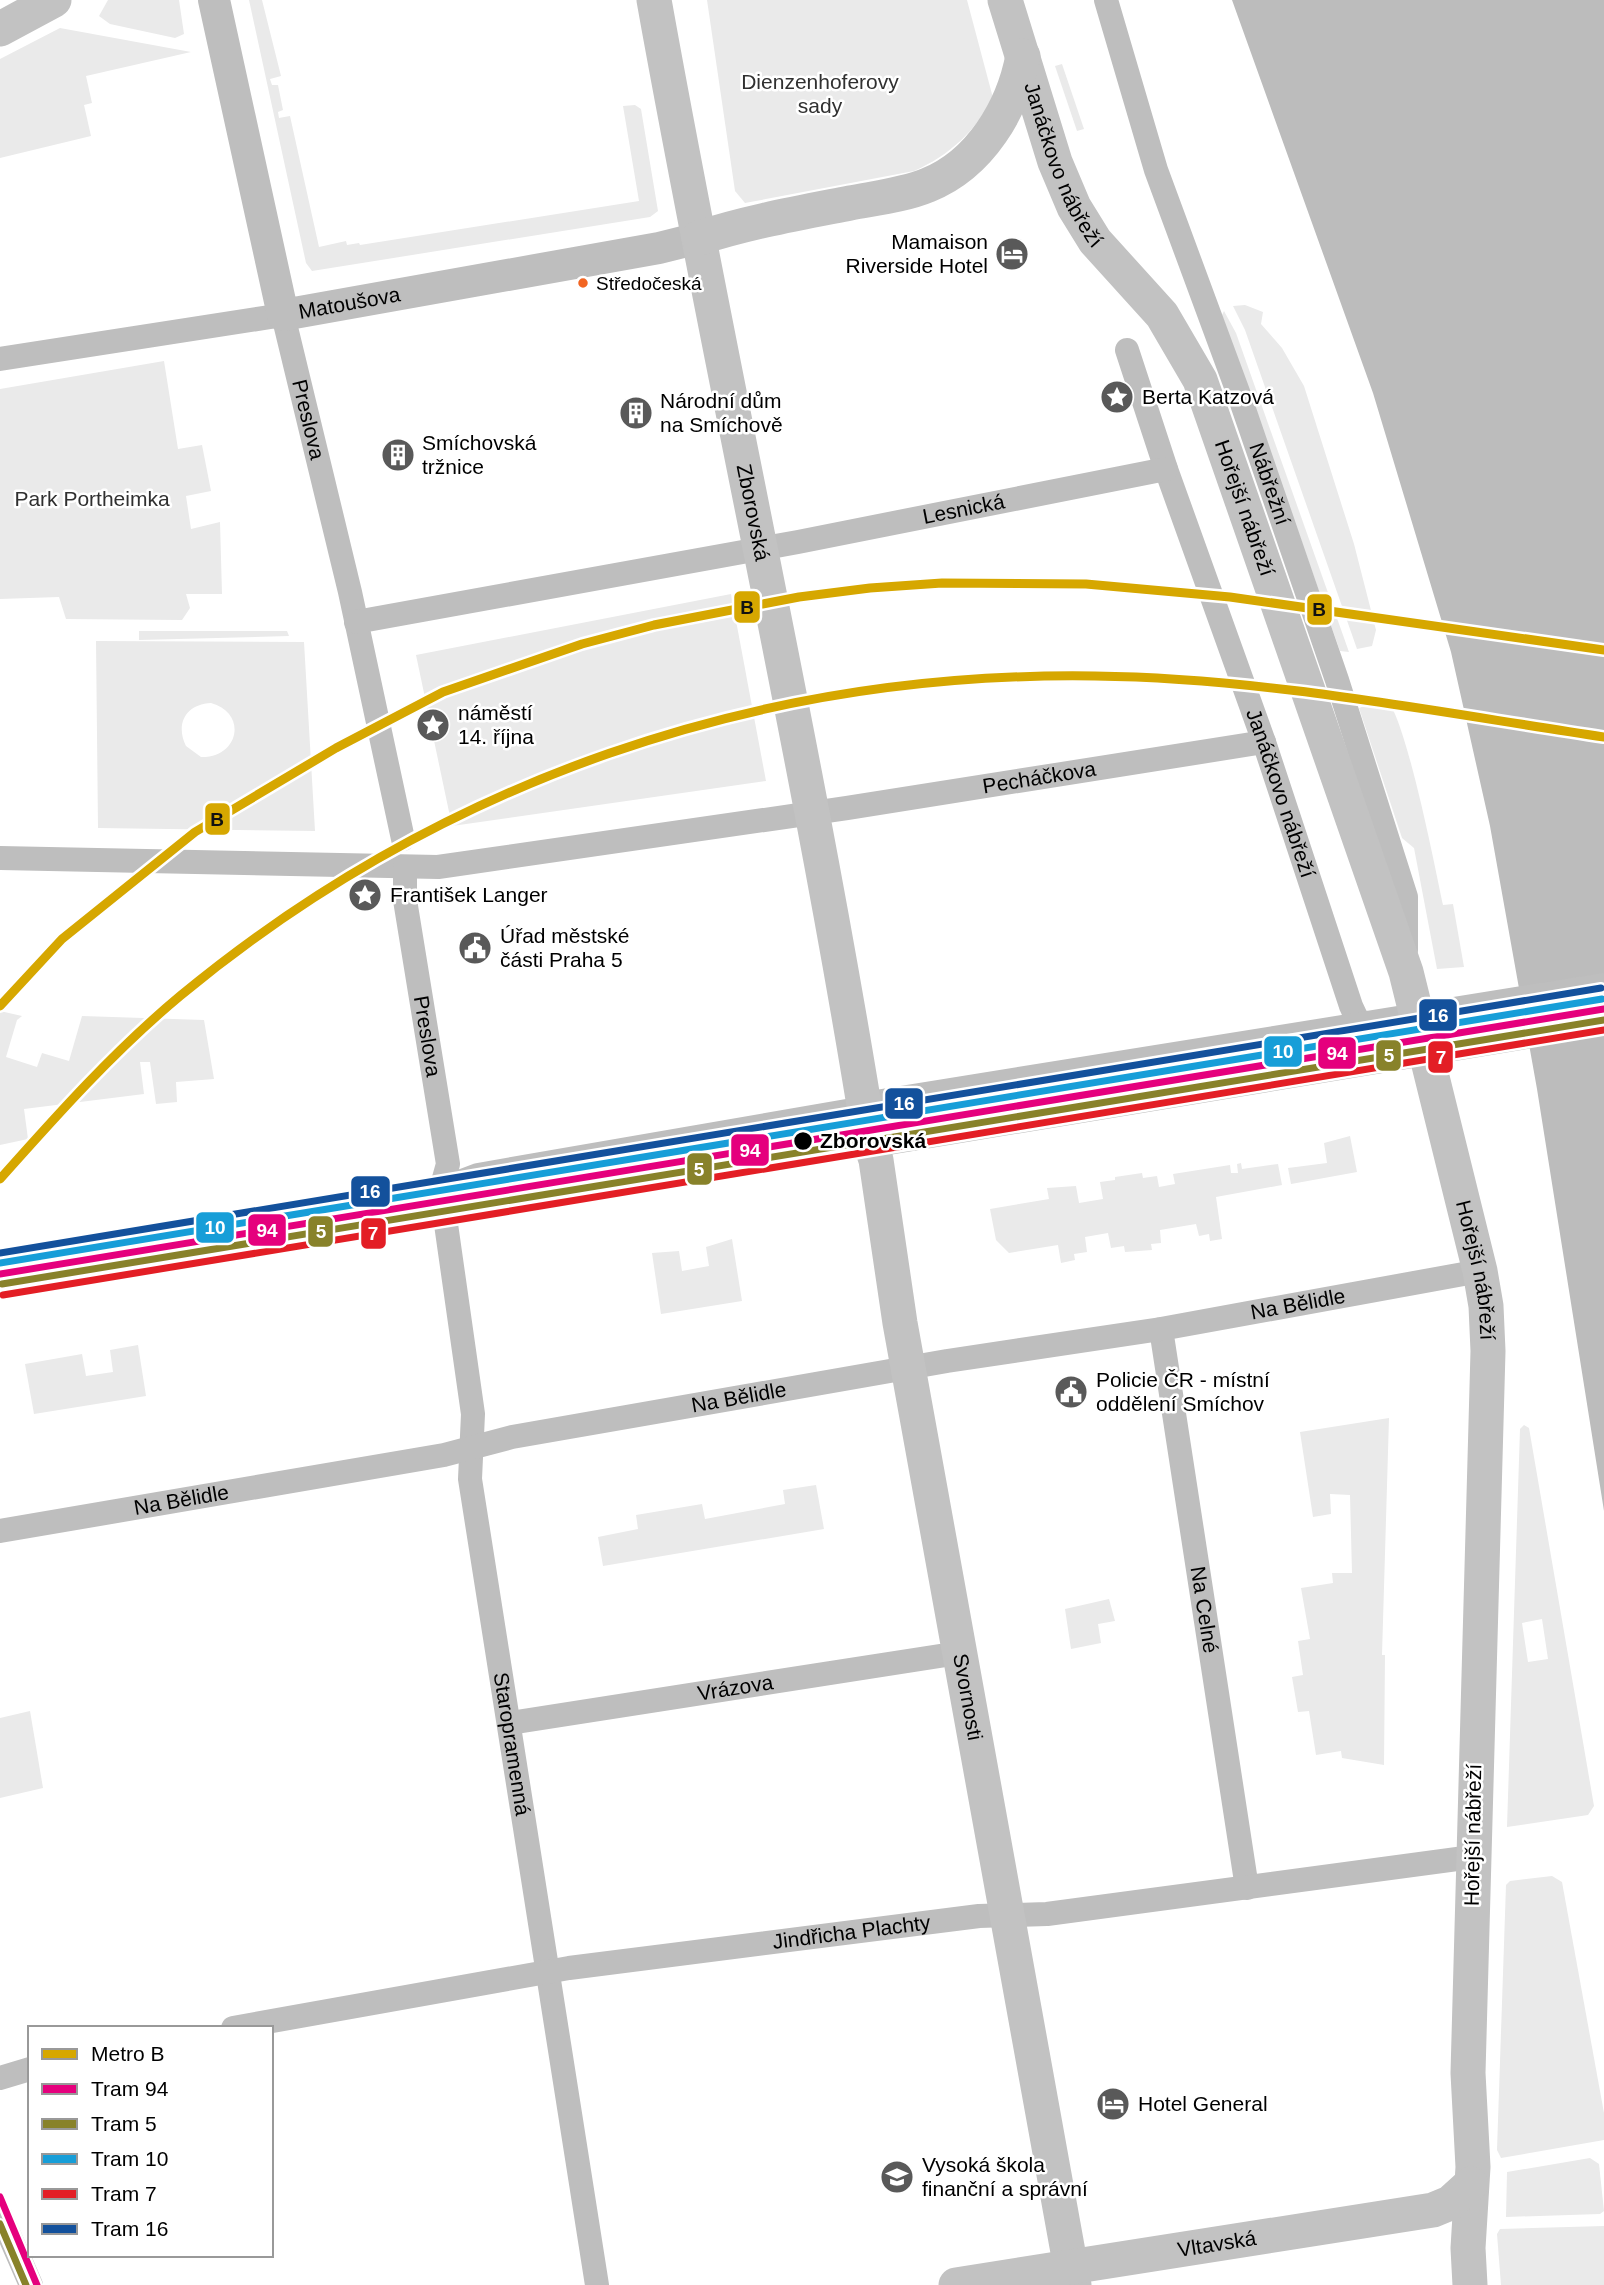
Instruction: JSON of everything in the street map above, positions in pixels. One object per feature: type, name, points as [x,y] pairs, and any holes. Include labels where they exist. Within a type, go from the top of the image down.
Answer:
[{"type":"main road","points":[[0,29],[54,0]]},
{"type":"main road","name":"Zborovská","points":[[654,0],[814,813],[864,1108]]},
{"type":"main road","name":"Janáčkovo nábřeží","points":[[1005,0],[1055,162],[1074,207],[1095,241],[1156,307]]},
{"type":"main road","points":[[699,238],[739,225],[911,191],[947,176],[967,161],[994,129],[1016,88],[1030,0]]},
{"type":"main road","name":"Hořejší nábřeží","points":[[1156,307],[1200,380],[1406,972],[1480,1271],[1486,1306],[1488,1351],[1468,2073],[1470,2285]]},
{"type":"main road","name":"Svornosti","points":[[864,1108],[876,1160],[908,1368],[1072,2276]]},
{"type":"main road","name":"Vltavská","points":[[956,2285],[1072,2276],[1433,2210],[1450,2203],[1471,2184]]},
{"type":"street","name":"Preslova","points":[[214,0],[403,839]]},
{"type":"street","name":"Nábřežní","points":[[1106,0],[1156,170],[1238,392],[1406,897],[1406,972]]},
{"type":"street","name":"Matoušova","points":[[0,359],[283,315],[659,248],[699,238]]},
{"type":"street","name":"Janáčkovo nábřeží","points":[[1127,350],[1166,469],[1264,743],[1351,1006],[1358,1021],[1396,1033]]},
{"type":"street","name":"Lesnická","points":[[761,547],[1166,469]]},
{"type":"street","points":[[356,622],[761,547]]},
{"type":"street","name":"Pecháčkova","points":[[814,813],[1264,743]]},
{"type":"street","points":[[0,858],[405,868],[555,851],[814,813]]},
{"type":"street","name":"Preslova","points":[[405,868],[405,900],[447,1164],[442,1195]]},
{"type":"street","points":[[442,1195],[482,1205],[870,1142],[1604,989]]},
{"type":"street","points":[[442,1195],[478,1175],[864,1108],[1396,1033],[1604,1020]]},
{"type":"street","name":"Staropramenná","points":[[442,1195],[473,1414],[470,1479],[597,2285]]},
{"type":"street","name":"Na Bělidle","points":[[0,1531],[472,1448],[512,1437],[908,1368],[1161,1329],[1480,1271]]},
{"type":"street","name":"Na Celné","points":[[1161,1329],[1247,1888]]},
{"type":"street","name":"Vrázova","points":[[510,1723],[960,1653]]},
{"type":"street","name":"Jindřicha Plachty","points":[[244,2026],[547,1972],[979,1916],[1047,1914],[1472,1857]]},
{"type":"street","points":[[0,2078],[28,2070]]},
{"type":"street","points":[[0,2214],[30,2285]]},
{"type":"green space","points":[[108,0],[179,0],[184,34],[175,38],[110,24],[99,16]]},
{"type":"green space","points":[[249,0],[262,0],[281,76],[270,79],[272,85],[278,85],[283,110],[278,112],[279,118],[290,116],[319,247],[346,241],[347,245],[360,245],[639,201],[623,106],[635,105],[641,109],[658,211],[650,217],[312,271],[306,263]]},
{"type":"green space","name":"Dienzenhoferovy sady","points":[[707,0],[967,0],[993,98],[978,121],[960,141],[914,171],[745,203],[735,191]]},
{"type":"green space","points":[[60,28],[191,52],[86,76],[92,103],[84,105],[91,136],[0,158],[0,59]]},
{"type":"green space","points":[[1062,64],[1084,129],[1077,131],[1055,66]]},
{"type":"green space","points":[[1245,305],[1263,312],[1261,324],[1282,348],[1304,386],[1354,544],[1376,630],[1372,646],[1357,649],[1245,330],[1233,306]]},
{"type":"green space","points":[[1224,311],[1236,333],[1349,652],[1340,651],[1222,315]]},
{"type":"green space","name":"Park Portheimka","points":[[164,361],[178,449],[202,445],[211,491],[186,496],[191,529],[220,522],[222,594],[186,594],[190,608],[182,620],[66,619],[59,597],[0,599],[0,389]]},
{"type":"green space","points":[[731,594],[766,781],[452,826],[416,655]]},
{"type":"green space","points":[[139,631],[287,631],[289,636],[139,640]]},
{"type":"green space","points":[[96,641],[304,642],[315,831],[98,828]],"holes":[[[211,703],[223,708],[234,725],[231,743],[214,755],[201,757],[186,746],[182,723],[189,711],[202,704]]]},
{"type":"green space","points":[[1385,698],[1402,732],[1443,905],[1453,904],[1464,967],[1437,969],[1414,848],[1402,838],[1359,708]]},
{"type":"green space","points":[[0,1011],[22,1016],[17,1020],[6,1057],[37,1067],[42,1053],[69,1061],[82,1016],[204,1020],[214,1079],[176,1082],[177,1102],[156,1104],[150,1062],[140,1062],[144,1094],[24,1109],[28,1139],[0,1145]]},
{"type":"green space","points":[[1350,1136],[1357,1172],[1291,1184],[1288,1168],[1327,1163],[1324,1143]]},
{"type":"green space","points":[[1241,1163],[1242,1169],[1278,1164],[1282,1185],[1216,1197],[1222,1239],[1210,1241],[1209,1234],[1199,1236],[1196,1224],[1160,1230],[1161,1243],[1151,1244],[1152,1250],[1125,1252],[1124,1246],[1111,1248],[1108,1233],[1085,1237],[1087,1252],[1074,1254],[1075,1260],[1061,1263],[1058,1245],[1009,1253],[996,1240],[990,1209],[1049,1199],[1047,1188],[1076,1186],[1079,1203],[1103,1199],[1100,1182],[1115,1180],[1115,1177],[1142,1173],[1143,1178],[1157,1176],[1159,1187],[1175,1184],[1173,1174],[1230,1165],[1231,1173],[1238,1173],[1237,1164]]},
{"type":"green space","points":[[732,1239],[742,1301],[661,1314],[652,1253],[679,1251],[682,1271],[709,1266],[706,1247]]},
{"type":"green space","points":[[138,1345],[146,1396],[34,1414],[25,1364],[82,1354],[86,1376],[113,1372],[110,1350]]},
{"type":"green space","points":[[1389,1418],[1382,1655],[1385,1655],[1384,1765],[1342,1758],[1341,1751],[1316,1755],[1309,1711],[1298,1712],[1292,1677],[1303,1675],[1298,1641],[1310,1639],[1301,1588],[1333,1583],[1332,1573],[1352,1573],[1350,1495],[1330,1494],[1331,1514],[1313,1517],[1300,1432]]},
{"type":"green space","points":[[1524,1425],[1529,1428],[1594,1806],[1588,1815],[1507,1827],[1520,1429]],"holes":[[[1542,1619],[1548,1659],[1528,1662],[1522,1623]]]},
{"type":"green space","points":[[816,1485],[824,1529],[603,1566],[598,1537],[638,1529],[636,1515],[702,1504],[705,1519],[785,1504],[783,1490]]},
{"type":"green space","points":[[1109,1599],[1115,1621],[1098,1624],[1101,1643],[1071,1649],[1065,1609]]},
{"type":"green space","points":[[30,1711],[43,1788],[0,1798],[0,1718]]},
{"type":"green space","points":[[1552,1876],[1562,1882],[1604,2113],[1604,2140],[1501,2158],[1497,2150],[1506,1885],[1510,1881]]},
{"type":"green space","points":[[1590,2158],[1599,2164],[1604,2211],[1600,2214],[1506,2217],[1507,2172]]},
{"type":"green space","points":[[1604,2226],[1604,2285],[1501,2285],[1497,2234],[1500,2229]]},
{"type":"shaded area","points":[[1232,0],[1604,0],[1604,1511],[1537,1089],[1490,826],[1451,652],[1373,393]]},
{"type":"metro line","name":"B","points":[[0,1006],[62,939],[195,832],[336,748],[443,692],[582,644],[654,625],[799,597],[870,588],[942,583],[1086,584],[1230,597],[1604,650]]},
{"type":"metro line","name":"B","points":[[0,1179],[132,1039],[180,996],[280,920],[385,855],[495,799],[609,754],[726,718],[846,694],[970,679],[1095,676],[1159,678],[1286,690],[1604,737]]},
{"type":"tram line","name":"16","points":[[0,1253],[1601,988]]},
{"type":"tram line","name":"10","points":[[0,1263],[1602,999]]},
{"type":"tram line","name":"94","points":[[0,1274],[1604,1009]]},
{"type":"tram line","name":"5","points":[[2,1284],[1604,1020]]},
{"type":"tram line","name":"7","points":[[3,1295],[1604,1030]]},
{"type":"tram line","name":"94","points":[[0,2197],[37,2285]]},
{"type":"tram line","name":"5","points":[[0,2224],[26,2285]]},
{"type":"place","name":"Mamaison Riverside Hotel","points":[[1012,254]]},
{"type":"place","name":"Středočeská","points":[[583,283]]},
{"type":"place","name":"Berta Katzová","points":[[1117,397]]},
{"type":"place","name":"Národní dům na Smíchově","points":[[636,413]]},
{"type":"place","name":"Smíchovská tržnice","points":[[398,455]]},
{"type":"place","name":"náměstí 14. října","points":[[433,725]]},
{"type":"place","name":"František Langer","points":[[365,895]]},
{"type":"place","name":"Úřad městské části Praha 5","points":[[475,948]]},
{"type":"place","name":"Zborovská","points":[[803,1141]]},
{"type":"place","name":"Policie ČR - místní oddělení Smíchov","points":[[1071,1392]]},
{"type":"place","name":"Hotel General","points":[[1113,2104]]},
{"type":"place","name":"Vysoká škola finanční a správní","points":[[897,2177]]}]
